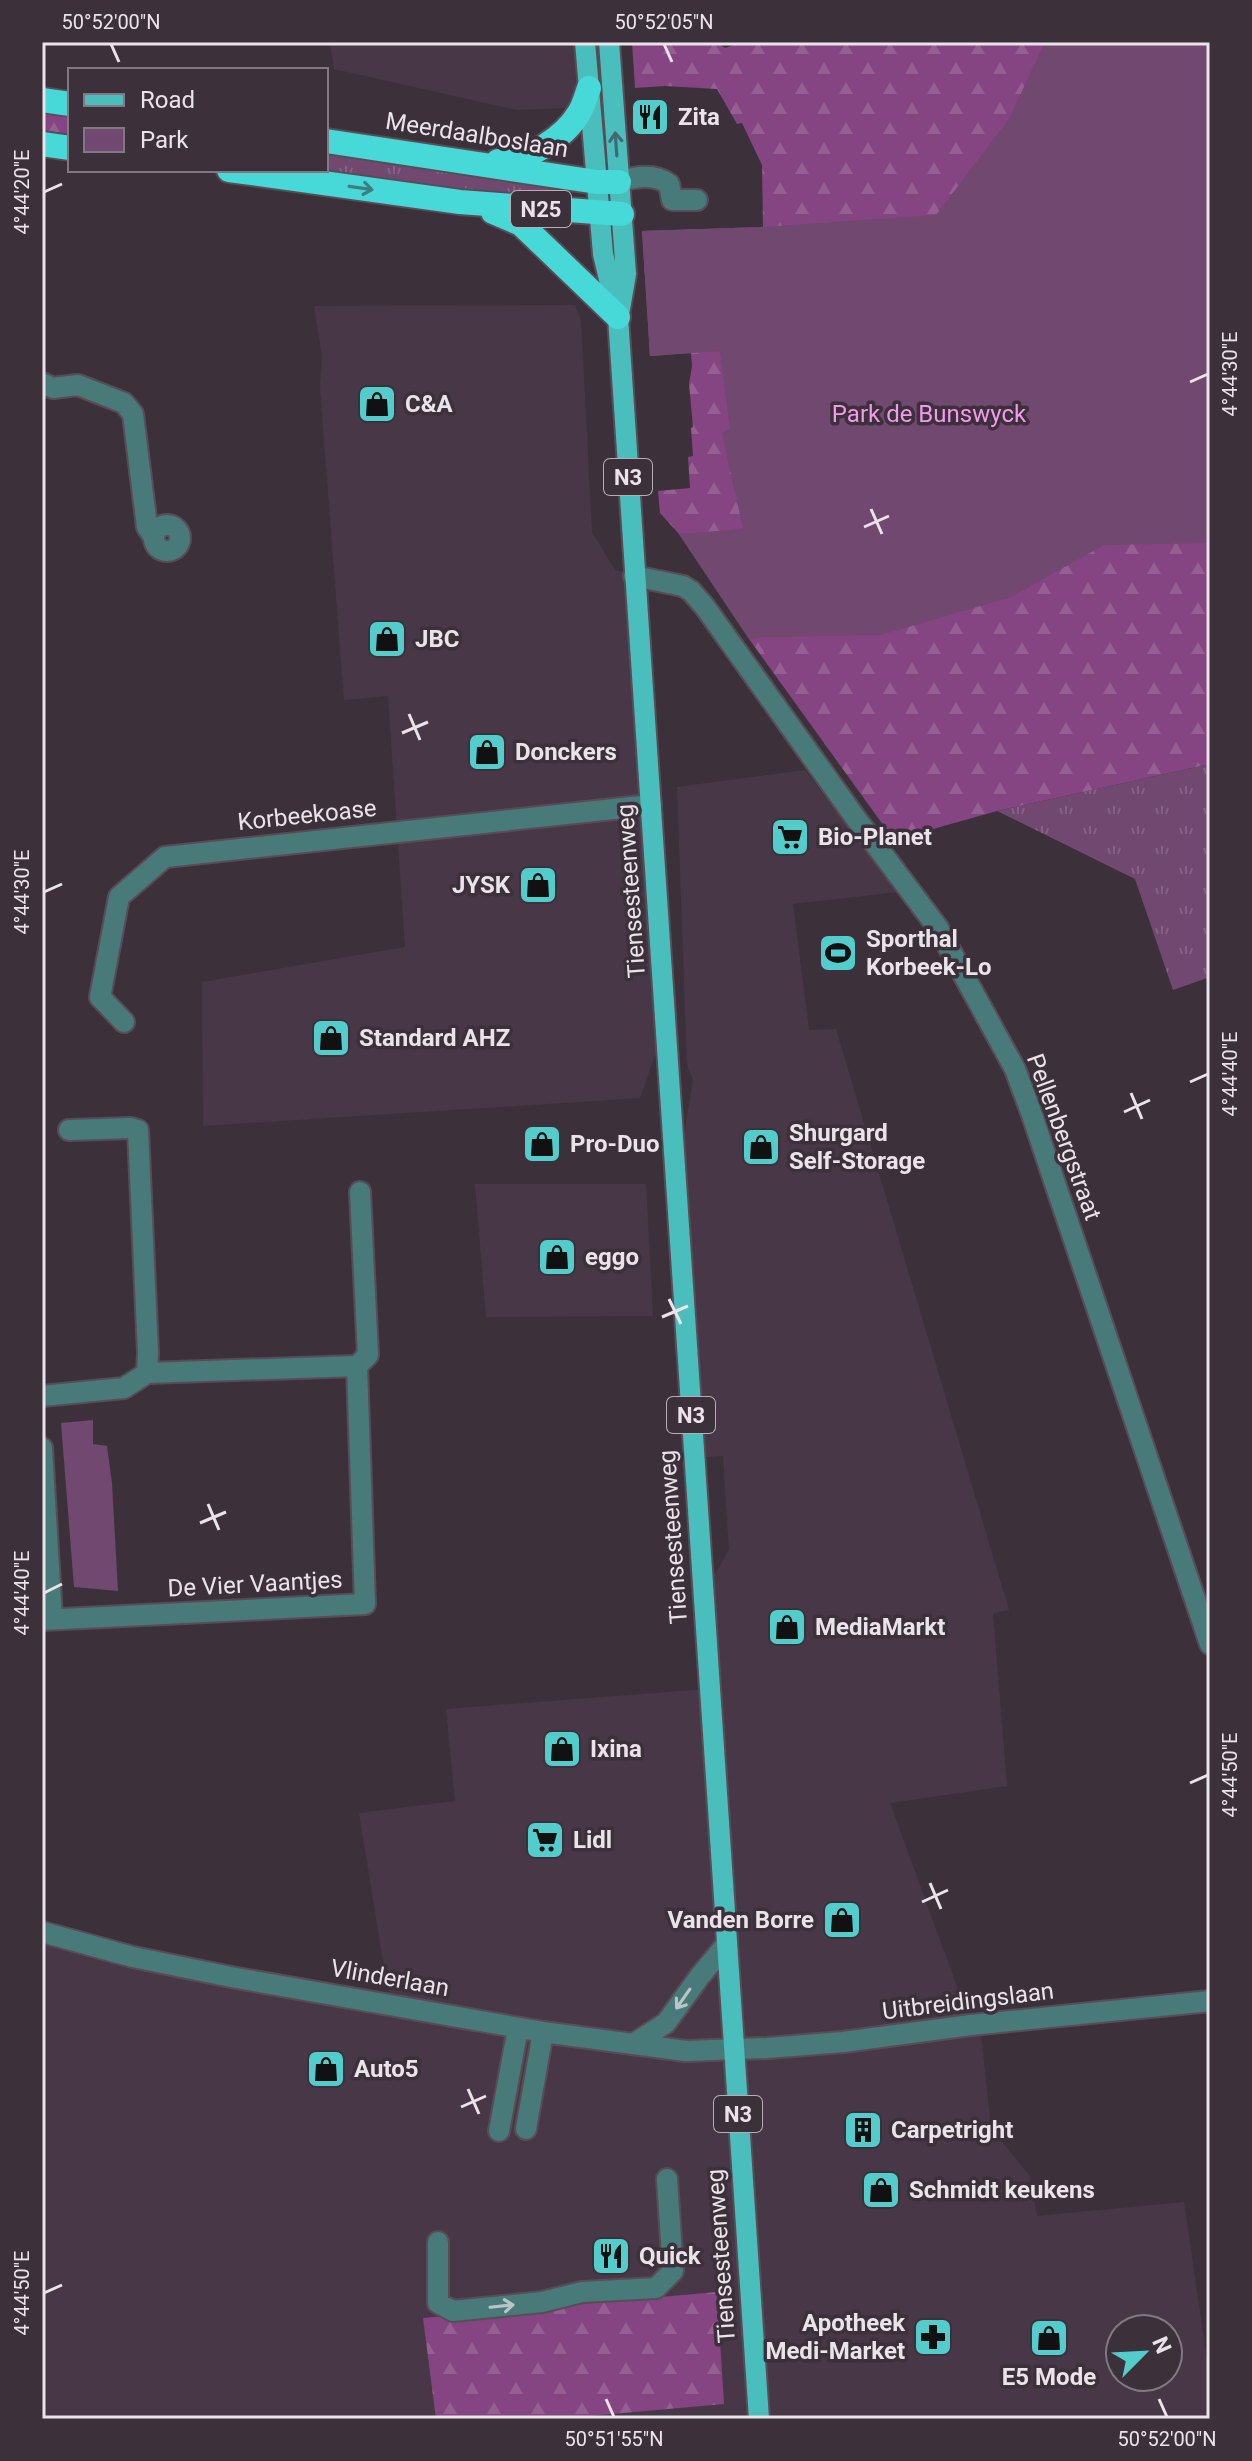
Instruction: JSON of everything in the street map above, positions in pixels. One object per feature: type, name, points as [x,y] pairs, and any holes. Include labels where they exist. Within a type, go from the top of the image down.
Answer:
[{"type":"highway","points":[[464,161],[514,159],[545,144],[571,124],[580,112],[589,88]]},
{"type":"highway","points":[[42,100],[68,104]]},
{"type":"highway","name":"Meerdaalboslaan","points":[[328,141],[608,182]]},
{"type":"highway","points":[[42,144],[68,148]]},
{"type":"highway","name":"N25","points":[[243,172],[460,202],[611,214]]},
{"type":"highway","points":[[460,202],[521,224],[618,317]]},
{"type":"main road","name":"Tiensesteenweg","points":[[585,42],[589,88],[608,182]]},
{"type":"main road","name":"Tiensesteenweg","points":[[609,42],[608,182],[611,214],[603,254],[618,317],[759,2419]]},
{"type":"street","points":[[608,182],[633,177],[660,177],[669,184],[672,200],[697,200]]},
{"type":"street","points":[[42,383],[53,388],[78,385],[124,403],[133,414],[147,527],[154,537]]},
{"type":"street","name":"Pellenbergstraat","points":[[634,576],[683,586],[705,607],[938,928],[1015,1069],[1210,1644]]},
{"type":"street","name":"Korbeekoase","points":[[124,1022],[100,997],[119,897],[165,857],[651,805]]},
{"type":"street","points":[[69,1130],[138,1130],[147,1373]]},
{"type":"street","name":"De Vier Vaantjes","points":[[42,1448],[47,1620],[365,1604],[357,1366],[368,1355],[360,1192]]},
{"type":"street","points":[[42,1396],[124,1388],[147,1373],[357,1366]]},
{"type":"street","name":"Vlinderlaan","points":[[42,1932],[144,1960],[518,2028],[686,2051],[733,2049]]},
{"type":"street","points":[[633,2044],[666,2023],[726,1945]]},
{"type":"street","name":"Uitbreidingslaan","points":[[733,2049],[843,2042],[971,2025],[1210,2001]]},
{"type":"street","points":[[499,2131],[518,2028]]},
{"type":"street","points":[[526,2129],[543,2032]]},
{"type":"street","points":[[438,2242],[438,2303],[453,2311],[542,2302],[582,2292],[656,2288],[673,2271],[667,2179]]},
{"type":"shaded area","points":[[330,42],[609,42],[614,106],[517,110],[334,69]]},
{"type":"shaded area","points":[[575,305],[581,320],[592,532],[615,570],[634,576],[666,1023],[640,1098],[203,1126],[202,982],[405,947],[388,696],[344,700],[320,388],[322,356],[314,306]]},
{"type":"shaded area","points":[[805,770],[897,892],[793,904],[809,1030],[836,1029],[1009,1610],[993,1613],[1007,1786],[890,1803],[971,2025],[980,2024],[991,2128],[1029,2175],[1037,2216],[1184,2202],[1210,2381],[1210,2419],[42,2419],[42,1939],[209,1983],[392,2016],[359,1813],[455,1801],[446,1709],[708,1689],[703,1595],[729,1550],[723,1456],[694,1458],[676,1185],[693,1079],[687,1065],[677,787]]},
{"type":"shaded area","points":[[475,1184],[646,1184],[653,1316],[486,1317]]},
{"type":"green space","points":[[632,42],[717,42],[725,48],[741,42],[1093,42],[1210,401],[1210,764],[997,811],[894,840],[749,639],[679,534],[660,513],[658,491],[690,488],[688,457],[693,456],[693,427],[689,384],[692,366],[691,353],[650,356],[642,231],[763,227],[762,165],[742,123],[737,124],[717,89],[635,88]]},
{"type":"green space","name":"Park de Bunswyck","points":[[1045,42],[1210,42],[1210,543],[1104,545],[1011,597],[881,635],[749,639],[679,534],[743,529],[722,433],[730,429],[720,351],[650,356],[642,231],[763,227],[936,215],[1009,119]]},
{"type":"green space","points":[[42,110],[68,114],[68,134],[42,130]]},
{"type":"green space","points":[[328,153],[556,184],[557,201],[328,172]]},
{"type":"green space","points":[[1210,764],[1210,977],[1173,990],[1135,879],[997,811]]},
{"type":"green space","points":[[93,1420],[93,1444],[107,1446],[118,1591],[74,1587],[61,1423]]},
{"type":"green space","points":[[717,2292],[724,2404],[556,2419],[436,2419],[423,2318]]},
{"type":"place","name":"Zita","points":[[650,117]]},
{"type":"place","name":"C&A","points":[[377,404]]},
{"type":"place","name":"JBC","points":[[387,639]]},
{"type":"place","name":"Donckers","points":[[487,752]]},
{"type":"place","name":"Bio-Planet","points":[[790,837]]},
{"type":"place","name":"JYSK","points":[[538,885]]},
{"type":"place","name":"Sporthal Korbeek-Lo","points":[[838,953]]},
{"type":"place","name":"Standard AHZ","points":[[331,1038]]},
{"type":"place","name":"Pro-Duo","points":[[542,1144]]},
{"type":"place","name":"Shurgard Self-Storage","points":[[761,1147]]},
{"type":"place","name":"eggo","points":[[557,1257]]},
{"type":"place","name":"MediaMarkt","points":[[787,1627]]},
{"type":"place","name":"Ixina","points":[[562,1749]]},
{"type":"place","name":"Lidl","points":[[545,1840]]},
{"type":"place","name":"Vanden Borre","points":[[842,1920]]},
{"type":"place","name":"Auto5","points":[[326,2069]]},
{"type":"place","name":"Carpetright","points":[[863,2130]]},
{"type":"place","name":"Schmidt keukens","points":[[881,2190]]},
{"type":"place","name":"Quick","points":[[611,2256]]},
{"type":"place","name":"Apotheek Medi-Market","points":[[933,2337]]},
{"type":"place","name":"E5 Mode","points":[[1049,2338]]}]
